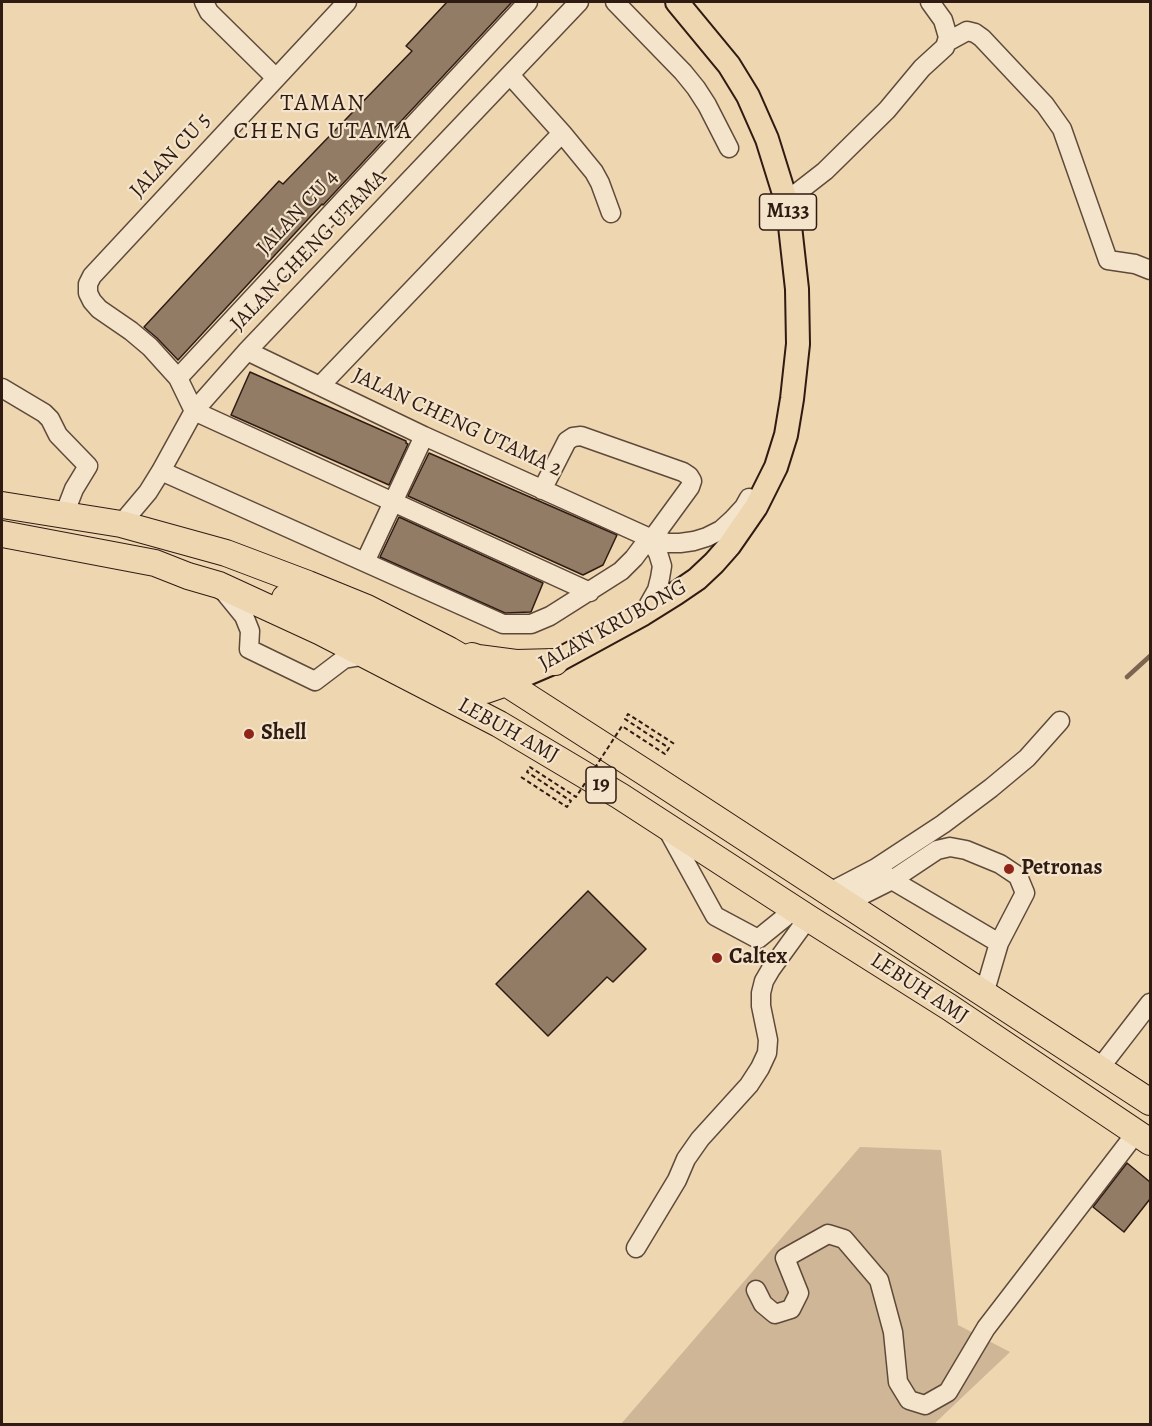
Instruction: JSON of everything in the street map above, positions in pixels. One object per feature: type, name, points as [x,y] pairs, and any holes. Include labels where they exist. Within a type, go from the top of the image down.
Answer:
[{"type":"highway","name":"LEBUH AMJ","points":[[2,505],[121,524],[226,553],[357,604],[449,650],[553,713],[1150,1102]]},
{"type":"highway","name":"LEBUH AMJ","points":[[2,534],[155,563],[219,585],[321,632],[499,724],[664,824],[949,1007],[1143,1137]]},
{"type":"highway","points":[[155,563],[243,584],[329,615],[395,646],[465,685],[486,690],[506,683],[513,708],[521,722],[549,753]]},
{"type":"highway","points":[[416,633],[478,658],[516,663],[555,662]]},
{"type":"highway","points":[[553,713],[541,695],[541,680],[555,662]]},
{"type":"main road","name":"JALAN KRUBONG","points":[[506,683],[555,662],[643,614],[697,579],[729,546],[756,507],[781,452],[792,399],[798,344],[797,289],[786,200],[767,139],[748,96],[729,65],[677,2]]},
{"type":"street","points":[[204,2],[209,12],[276,78]]},
{"type":"street","name":"JALAN CU 5","points":[[178,378],[150,347],[99,309],[88,293],[88,284],[92,276],[347,2]]},
{"type":"street","name":"JALAN CU 4","points":[[178,378],[528,2]]},
{"type":"street","name":"JALAN CHENG UTAMA","points":[[121,524],[148,492],[194,411],[247,351],[579,2]]},
{"type":"street","points":[[615,2],[696,88],[729,148]]},
{"type":"street","points":[[786,200],[825,171],[887,110],[922,68],[945,47],[948,37],[943,20],[930,2]]},
{"type":"street","points":[[947,42],[967,31],[975,33],[1045,105],[1062,129],[1108,260],[1135,264],[1150,270]]},
{"type":"street","points":[[510,75],[594,172],[611,213]]},
{"type":"street","points":[[320,386],[562,133]]},
{"type":"street","name":"JALAN CHENG UTAMA 2","points":[[247,351],[424,436],[650,539],[668,543],[694,541],[721,530],[744,507],[765,469],[781,452]]},
{"type":"street","points":[[178,378],[194,411],[590,592]]},
{"type":"street","points":[[2,388],[44,413],[50,419],[58,435],[88,466],[74,489],[64,515]]},
{"type":"street","points":[[365,562],[424,436]]},
{"type":"street","points":[[161,471],[503,624],[521,625],[531,624],[550,616],[621,571],[650,539],[690,487],[692,481],[683,472],[581,436],[567,441],[542,489]]},
{"type":"street","points":[[2,492],[37,511]]},
{"type":"street","points":[[643,614],[657,590],[662,566],[650,539]]},
{"type":"street","points":[[219,585],[244,616],[250,631],[249,649],[315,681],[344,659],[367,655]]},
{"type":"street","points":[[836,898],[991,788],[1027,758],[1060,721]]},
{"type":"street","points":[[664,824],[715,916],[758,939],[802,914]]},
{"type":"street","points":[[836,898],[892,880],[937,850],[950,847],[966,850],[1000,864],[1018,876],[1025,892],[999,943],[984,994]]},
{"type":"street","points":[[876,868],[892,880],[999,943]]},
{"type":"street","points":[[636,1248],[677,1180],[686,1159],[760,1068],[767,1053],[768,1040],[761,1006],[764,981],[802,914]]},
{"type":"street","points":[[1099,1069],[1150,1003]]},
{"type":"street","points":[[756,1290],[763,1304],[775,1314],[790,1309],[799,1293],[785,1258],[828,1234],[844,1239],[879,1281],[893,1332],[898,1382],[909,1400],[925,1405],[948,1392],[986,1328],[1143,1137]]},
{"type":"path","points":[[521,777],[567,807],[571,801],[527,772],[530,767],[576,797],[622,726],[665,754],[669,748],[625,719],[628,714],[676,745]]},
{"type":"shaded area","points":[[860,1147],[941,1150],[958,1325],[1010,1352],[934,1424],[621,1424]]},
{"type":"building","points":[[447,2],[512,2],[178,360],[144,327],[279,181],[283,184],[412,51],[406,46]]},
{"type":"building","points":[[250,372],[406,441],[408,444],[389,485],[231,415]]},
{"type":"building","points":[[429,453],[617,535],[603,565],[583,575],[408,496]]},
{"type":"building","points":[[399,517],[543,583],[531,612],[505,613],[380,557]]},
{"type":"building","points":[[588,891],[646,949],[613,982],[607,977],[548,1036],[496,984]]},
{"type":"building","points":[[1127,1163],[1150,1182],[1150,1199],[1124,1232],[1093,1207]]},
{"type":"waterway","points":[[1127,677],[1150,656]]},
{"type":"place","name":"Shell","points":[[249,734]]},
{"type":"place","name":"Petronas","points":[[1009,869]]},
{"type":"place","name":"Caltex","points":[[717,958]]},
{"type":"district","name":"TAMAN CHENG UTAMA","points":[[323,118]]}]
